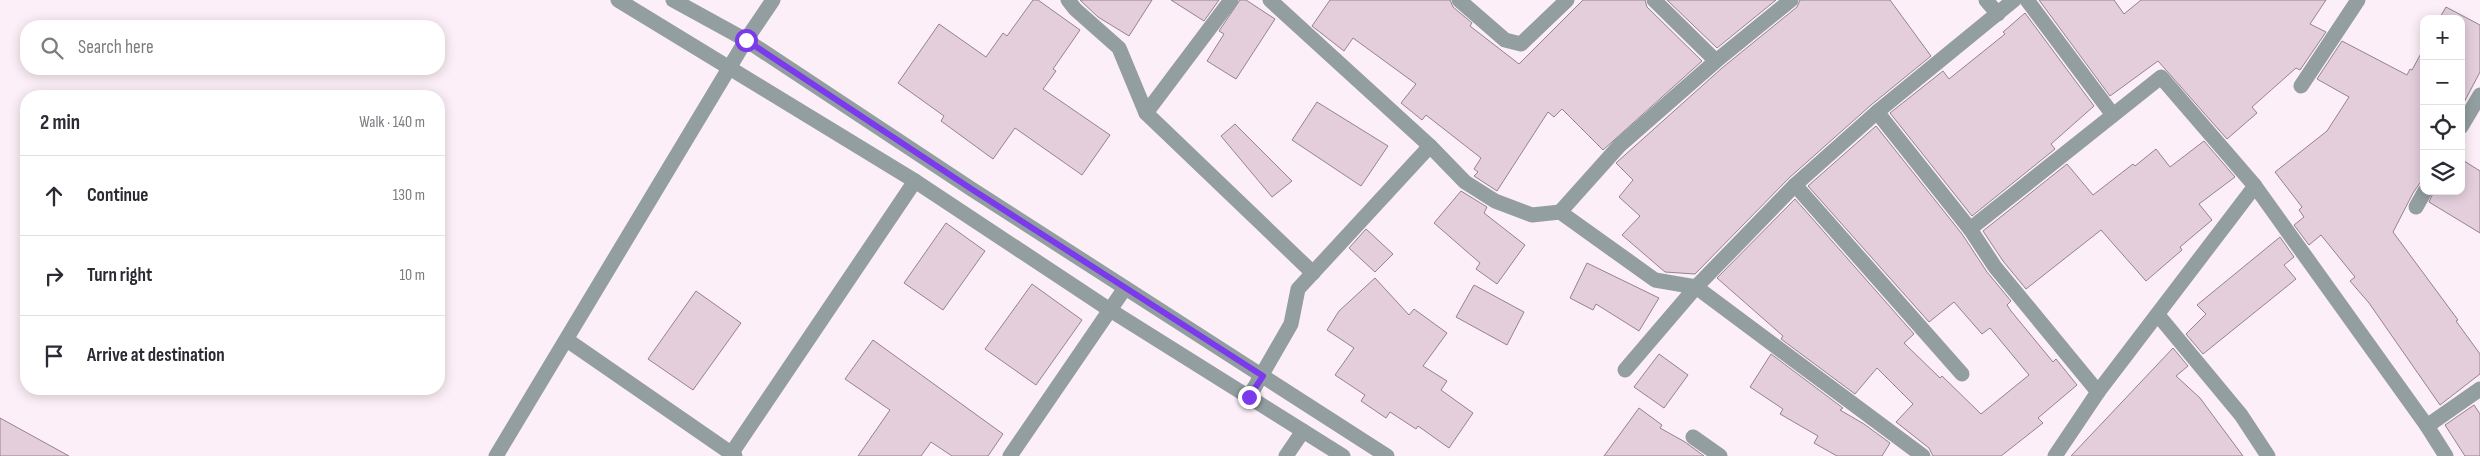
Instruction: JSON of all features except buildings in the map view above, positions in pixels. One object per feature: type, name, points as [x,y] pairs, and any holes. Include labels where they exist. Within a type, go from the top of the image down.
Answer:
[{"type":"street","points":[[618,0],[916,181],[1110,310],[1343,456]]},
{"type":"street","points":[[673,0],[746,40],[1125,288],[1387,456]]},
{"type":"street","points":[[496,456],[746,40],[773,0]]},
{"type":"street","points":[[1068,0],[1075,9],[1119,48],[1146,113],[1313,273]]},
{"type":"street","points":[[1146,113],[1230,0]]},
{"type":"street","points":[[1270,0],[1430,146],[1465,182],[1495,201],[1532,215],[1560,212],[1655,280],[1696,287],[1923,456]]},
{"type":"street","points":[[1459,0],[1505,40],[1521,44],[1567,0]]},
{"type":"street","points":[[1654,0],[1716,61]]},
{"type":"street","points":[[1560,212],[1620,145],[1716,61],[1791,0]]},
{"type":"street","points":[[1986,0],[1998,14]]},
{"type":"street","points":[[1624,370],[1696,287],[1795,185],[1877,112],[2014,0]]},
{"type":"street","points":[[2027,0],[2113,115]]},
{"type":"street","points":[[2301,86],[2358,0]]},
{"type":"street","points":[[1970,229],[2161,77],[2255,186],[2427,426],[2446,456]]},
{"type":"street","points":[[2465,121],[2480,95]]},
{"type":"street","points":[[1877,112],[1970,229],[1995,267],[2098,392]]},
{"type":"street","points":[[1249,397],[1263,376],[1291,324],[1298,289],[1430,146]]},
{"type":"street","points":[[567,340],[733,455],[916,181]]},
{"type":"street","points":[[1795,185],[1962,374]]},
{"type":"street","points":[[2062,453],[2098,392],[2255,186]]},
{"type":"street","points":[[2416,207],[2423,195]]},
{"type":"street","points":[[1010,456],[1125,288]]},
{"type":"street","points":[[2158,315],[2241,415],[2268,456]]},
{"type":"street","points":[[2427,426],[2480,389]]},
{"type":"street","points":[[1286,456],[1303,431]]},
{"type":"street","points":[[1693,438],[1720,456]]},
{"type":"route","points":[[746,40],[973,190],[1263,376],[1249,397]]}]
